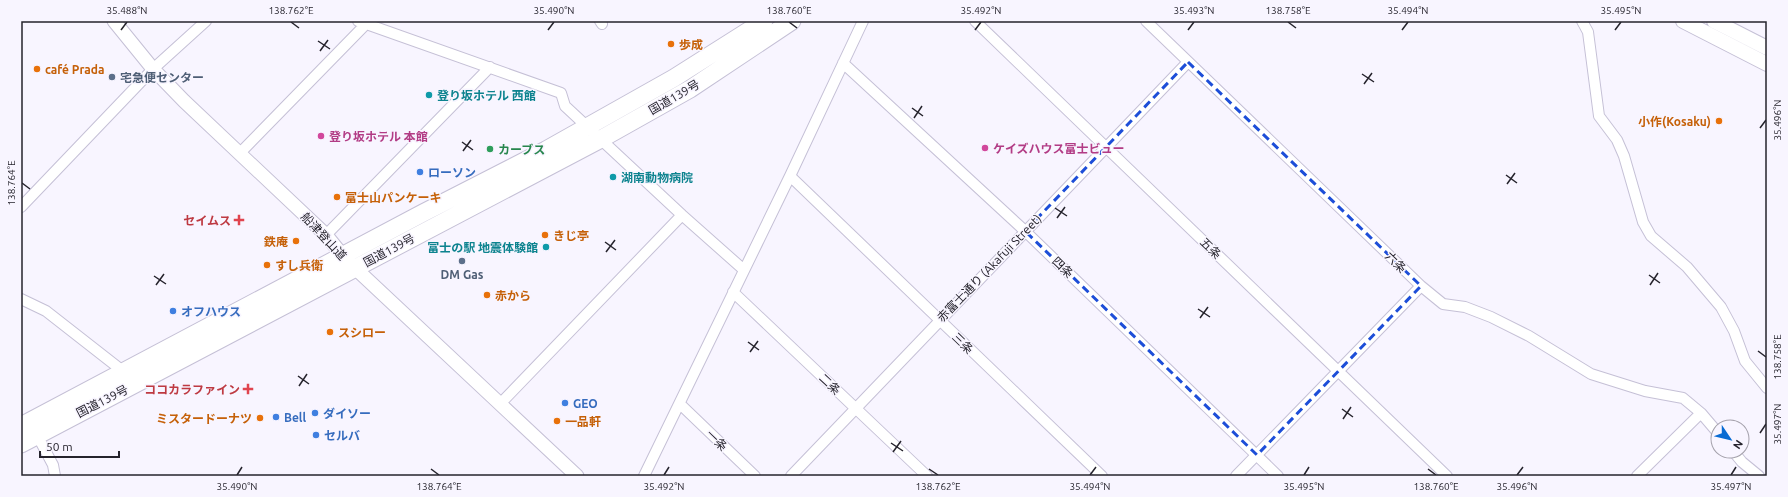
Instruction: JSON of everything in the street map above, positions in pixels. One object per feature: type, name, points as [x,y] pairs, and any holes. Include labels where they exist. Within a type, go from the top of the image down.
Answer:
[{"type":"highway","name":"国道139号","points":[[21,426],[589,127],[674,78],[764,21]]},
{"type":"highway","name":"国道139号","points":[[21,444],[601,139],[690,89],[792,21]]},
{"type":"main road","points":[[1683,21],[1767,64]]},
{"type":"main road","points":[[1714,21],[1767,48]]},
{"type":"street","name":"船津登山道","points":[[114,21],[154,69],[184,101],[326,235],[355,268],[577,476]]},
{"type":"street","points":[[21,207],[154,69],[206,21]]},
{"type":"street","points":[[644,476],[790,176],[863,21]]},
{"type":"street","name":"五条","points":[[975,21],[1107,146],[1446,476]]},
{"type":"street","name":"六条","points":[[1146,21],[1421,286],[1443,304],[1465,307],[1491,317],[1528,336],[1591,374],[1645,391],[1684,398],[1701,413],[1710,424]]},
{"type":"street","points":[[1582,21],[1588,32],[1599,116],[1617,140],[1624,156],[1643,222],[1652,236],[1687,267],[1721,307],[1734,331],[1745,361],[1767,388]]},
{"type":"street","points":[[240,153],[362,22],[561,93],[565,106],[682,215],[744,270]]},
{"type":"street","name":"赤富士通り (Akafuji Street)","points":[[791,476],[1188,62]]},
{"type":"street","name":"四条","points":[[843,63],[1025,231],[1278,476]]},
{"type":"street","points":[[326,235],[490,67]]},
{"type":"street","name":"三条","points":[[790,176],[1102,476]]},
{"type":"street","points":[[500,404],[682,215]]},
{"type":"street","points":[[1236,476],[1421,286]]},
{"type":"street","name":"二条","points":[[733,292],[927,476]]},
{"type":"street","points":[[21,299],[46,310],[124,372]]},
{"type":"street","name":"一条","points":[[680,404],[755,476]]},
{"type":"street","points":[[1637,476],[1701,413]]},
{"type":"street","points":[[37,435],[53,465],[55,476]]},
{"type":"street","points":[[1740,459],[1759,476]]},
{"type":"highlighted area","points":[[1188,62],[1421,286],[1257,455],[1025,231]]},
{"type":"place","name":"歩成","points":[[671,44]]},
{"type":"place","name":"café Prada","points":[[37,69]]},
{"type":"place","name":"宅急便センター","points":[[112,77]]},
{"type":"place","name":"登り坂ホテル 西館","points":[[429,95]]},
{"type":"place","name":"小作(Kosaku)","points":[[1719,121]]},
{"type":"place","name":"登り坂ホテル 本館","points":[[321,136]]},
{"type":"place","name":"ケイズハウス富士ビュー","points":[[985,148]]},
{"type":"place","name":"カーブス","points":[[490,149]]},
{"type":"place","name":"ローソン","points":[[420,172]]},
{"type":"place","name":"湖南動物病院","points":[[613,177]]},
{"type":"place","name":"富士山パンケーキ","points":[[337,197]]},
{"type":"place","name":"セイムス","points":[[239,220]]},
{"type":"place","name":"きじ亭","points":[[545,235]]},
{"type":"place","name":"鉄庵","points":[[296,241]]},
{"type":"place","name":"富士の駅 地震体験館","points":[[546,247]]},
{"type":"place","name":"DM Gas","points":[[462,261]]},
{"type":"place","name":"すし兵衛","points":[[267,265]]},
{"type":"place","name":"赤から","points":[[487,295]]},
{"type":"place","name":"オフハウス","points":[[173,311]]},
{"type":"place","name":"スシロー","points":[[330,332]]},
{"type":"place","name":"ココカラファイン","points":[[248,389]]},
{"type":"place","name":"GEO","points":[[565,403]]},
{"type":"place","name":"ダイソー","points":[[315,413]]},
{"type":"place","name":"Bell","points":[[276,417]]},
{"type":"place","name":"ミスタードーナツ","points":[[260,418]]},
{"type":"place","name":"一品軒","points":[[557,421]]},
{"type":"place","name":"セルバ","points":[[316,435]]}]
